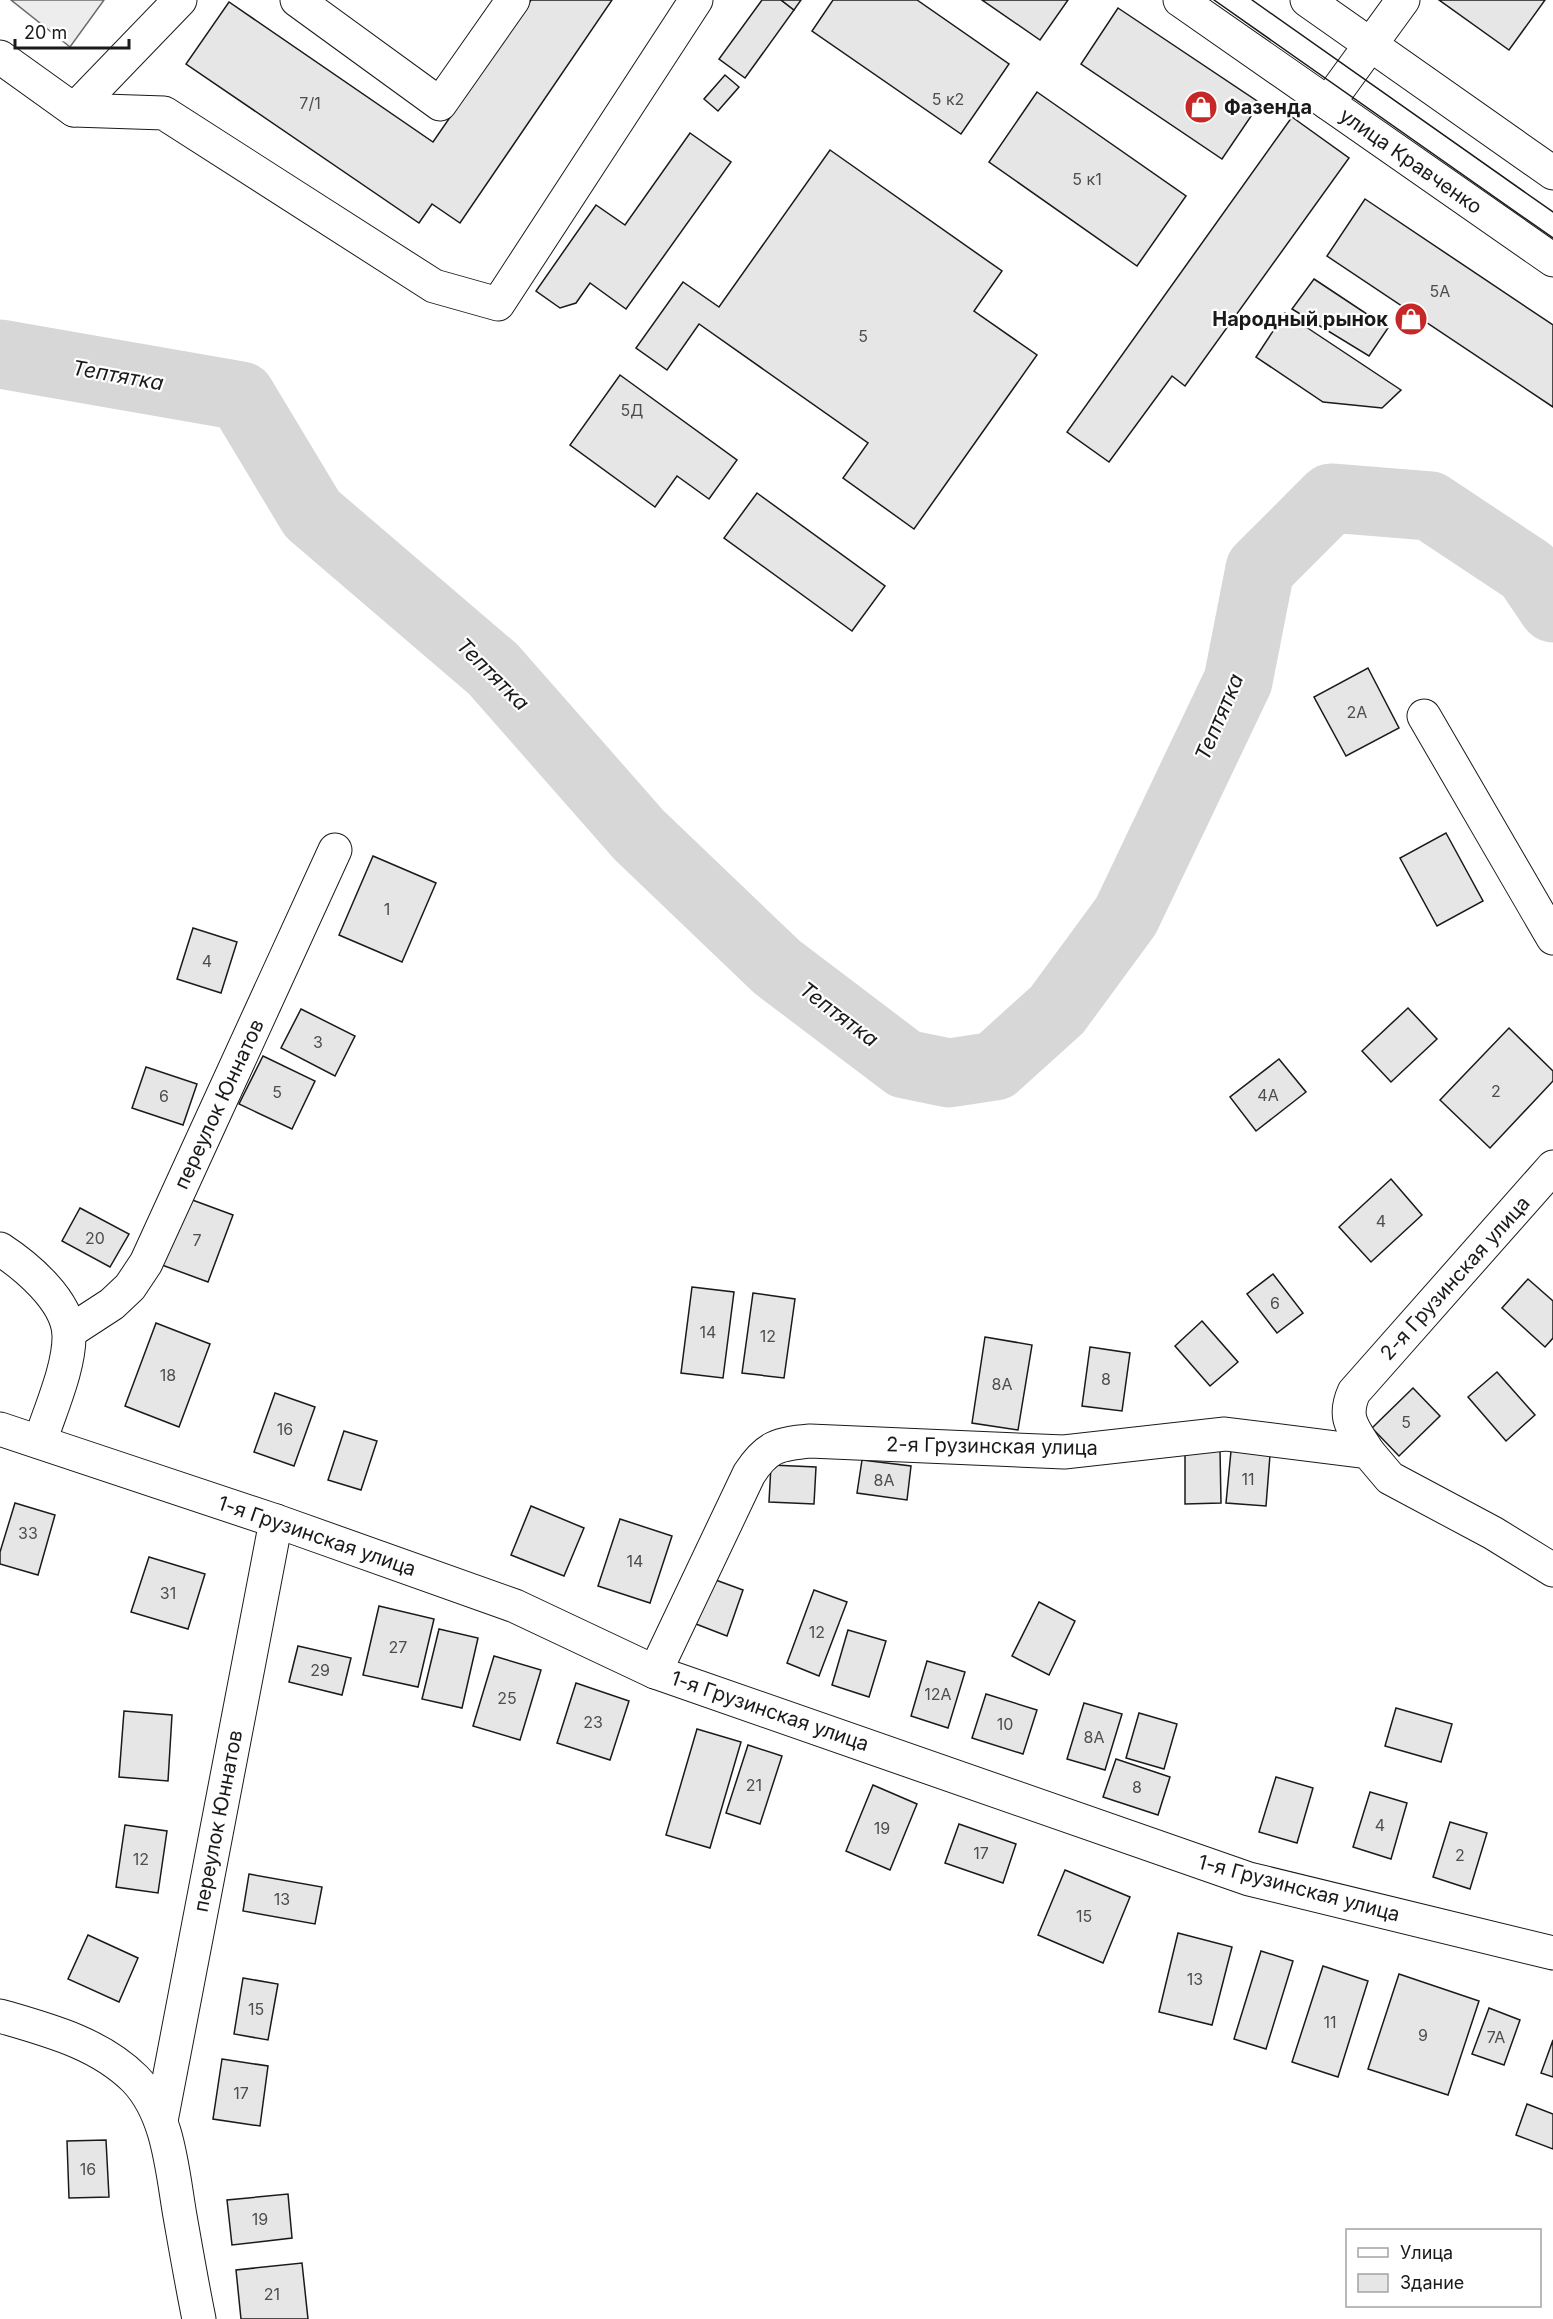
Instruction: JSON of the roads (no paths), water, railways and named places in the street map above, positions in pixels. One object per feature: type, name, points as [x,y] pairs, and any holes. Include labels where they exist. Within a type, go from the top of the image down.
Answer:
[{"type":"street","points":[[74,110],[180,0]]},
{"type":"street","points":[[297,0],[440,104],[513,0]]},
{"type":"street","points":[[0,57],[74,110],[164,113],[434,286],[498,304],[696,0]]},
{"type":"street","name":"улица Кравченко","points":[[1180,0],[1553,260]]},
{"type":"street","points":[[1307,0],[1553,173]]},
{"type":"street","points":[[1328,103],[1403,0]]},
{"type":"street","points":[[1424,716],[1553,938]]},
{"type":"street","name":"переулок Юннатов","points":[[69,1332],[112,1304],[130,1287],[146,1263],[335,850]]},
{"type":"street","name":"2-я Грузинская улица","points":[[1553,1167],[1354,1392],[1348,1405],[1350,1423],[1368,1452],[1390,1478],[1493,1533],[1553,1570]]},
{"type":"street","points":[[0,1249],[31,1272],[56,1300],[69,1332],[68,1356],[40,1442]]},
{"type":"street","name":"1-я Грузинская улица","points":[[0,1429],[276,1521],[515,1606],[656,1672],[1249,1879],[1553,1953]]},
{"type":"street","name":"2-я Грузинская улица","points":[[656,1672],[749,1474],[761,1456],[783,1444],[810,1441],[1064,1452],[1110,1449],[1225,1434],[1368,1452]]},
{"type":"street","name":"переулок Юннатов","points":[[161,2121],[276,1521]]},
{"type":"street","points":[[0,2016],[43,2028],[85,2045],[112,2060],[135,2080],[149,2098],[161,2121],[168,2149],[198,2319]]},
{"type":"waterway","name":"Тептятка","points":[[0,354],[241,396],[312,514],[493,669],[639,835],[777,967],[905,1064],[949,1073],[995,1066],[1057,1010],[1126,916],[1238,681],[1260,569],[1331,498],[1430,506],[1528,571],[1553,608]]},
{"type":"tram line","points":[[1214,0],[1553,238]]},
{"type":"tram line","points":[[1252,0],[1553,212]]},
{"type":"place","name":"Фазенда","points":[[1201,107]]},
{"type":"place","name":"Народный рынок","points":[[1411,319]]}]
